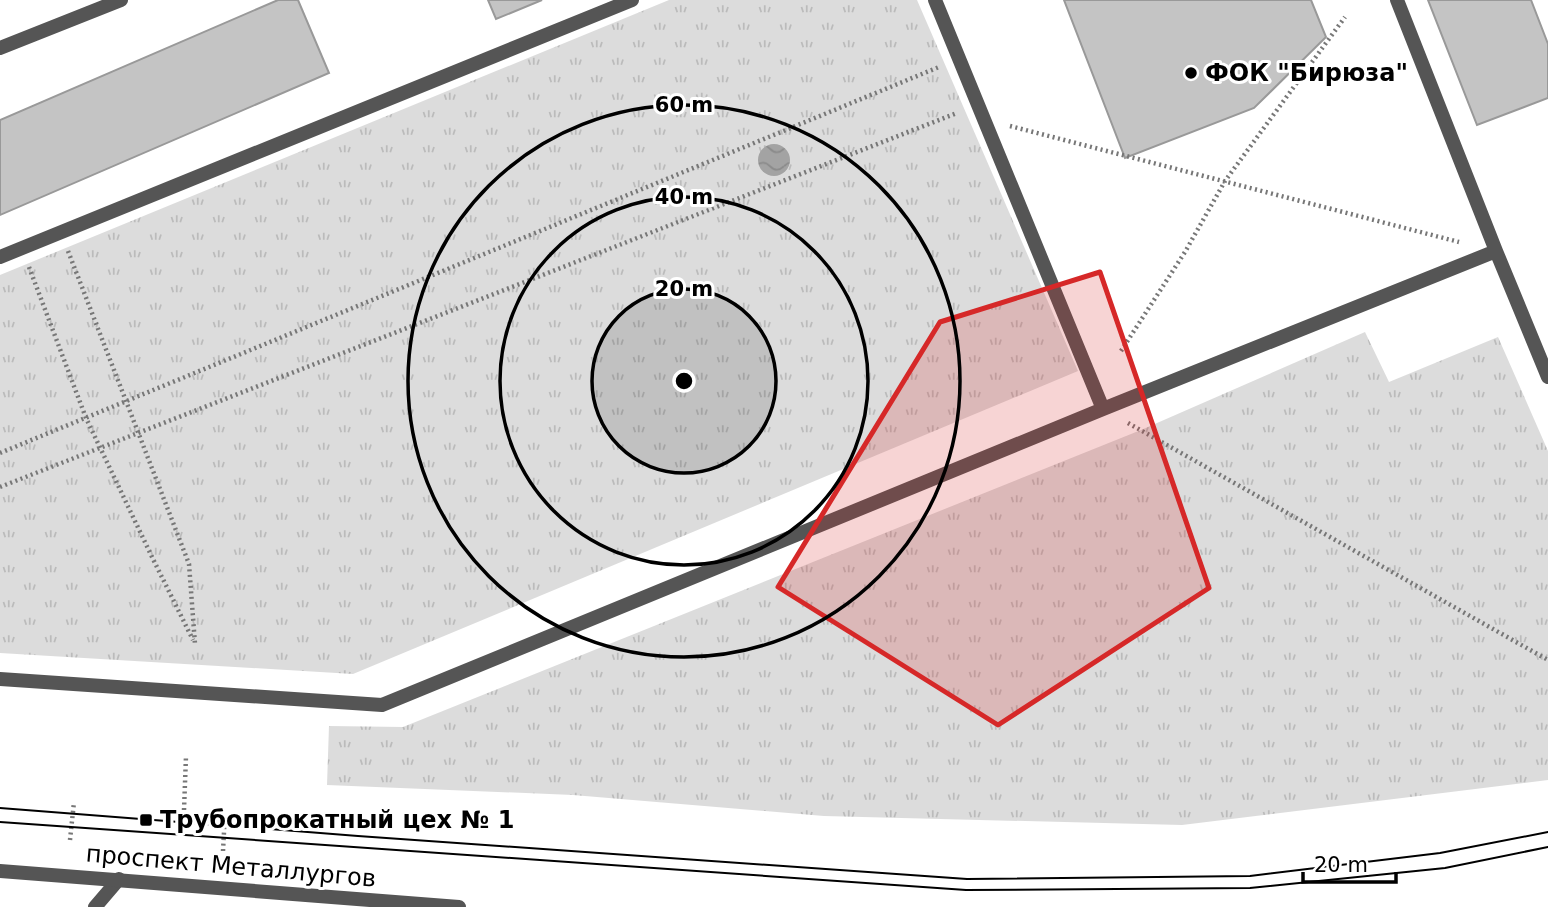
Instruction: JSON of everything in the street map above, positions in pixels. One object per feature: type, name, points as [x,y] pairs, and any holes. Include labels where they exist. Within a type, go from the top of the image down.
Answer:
[{"type":"street","points":[[0,48],[121,0]]},
{"type":"street","points":[[0,257],[632,0]]},
{"type":"street","points":[[936,0],[1103,409]]},
{"type":"street","points":[[1397,0],[1496,251],[1545,363],[1548,377]]},
{"type":"street","points":[[0,679],[382,705],[1496,251]]},
{"type":"street","name":"проспект Металлургов","points":[[0,871],[459,907]]},
{"type":"street","points":[[95,907],[119,879]]},
{"type":"path","points":[[1121,351],[1185,252],[1225,181],[1345,17]]},
{"type":"path","points":[[0,453],[940,67]]},
{"type":"path","points":[[0,487],[958,112],[1496,251]]},
{"type":"path","points":[[22,248],[86,418],[195,643],[189,564],[61,232]]},
{"type":"path","points":[[1103,409],[1548,660]]},
{"type":"path","points":[[184,810],[186,756]]},
{"type":"path","points":[[70,840],[74,802]]},
{"type":"path","points":[[223,851],[225,813]]},
{"type":"highlighted area","points":[[1100,272],[1209,588],[998,725],[778,587],[940,322]]},
{"type":"green space","points":[[669,0],[917,0],[1078,371],[353,674],[0,653],[0,275]]},
{"type":"green space","points":[[1365,332],[1389,382],[1498,337],[1548,451],[1548,780],[1182,825],[824,816],[573,795],[327,785],[329,726],[403,727],[1141,430]]},
{"type":"water","points":[[774,144],[786,148],[790,160],[786,172],[774,176],[762,172],[758,160],[762,148]]},
{"type":"building","points":[[278,0],[298,0],[329,73],[0,215],[0,120]]},
{"type":"building","points":[[488,0],[542,0],[496,19]]},
{"type":"building","name":"ФОК \"Бирюза\"","points":[[1064,0],[1311,0],[1326,37],[1254,108],[1125,158]]},
{"type":"building","points":[[1428,0],[1531,0],[1548,44],[1548,98],[1477,125]]},
{"type":"tram line","points":[[0,808],[967,879],[1250,876],[1440,853],[1548,832]]},
{"type":"tram line","points":[[0,822],[966,890],[1250,888],[1445,868],[1548,847]]},
{"type":"place","name":"ФОК \"Бирюза\"","points":[[1191,73]]},
{"type":"place","name":"Трубопрокатный цех № 1","points":[[146,820]]}]
